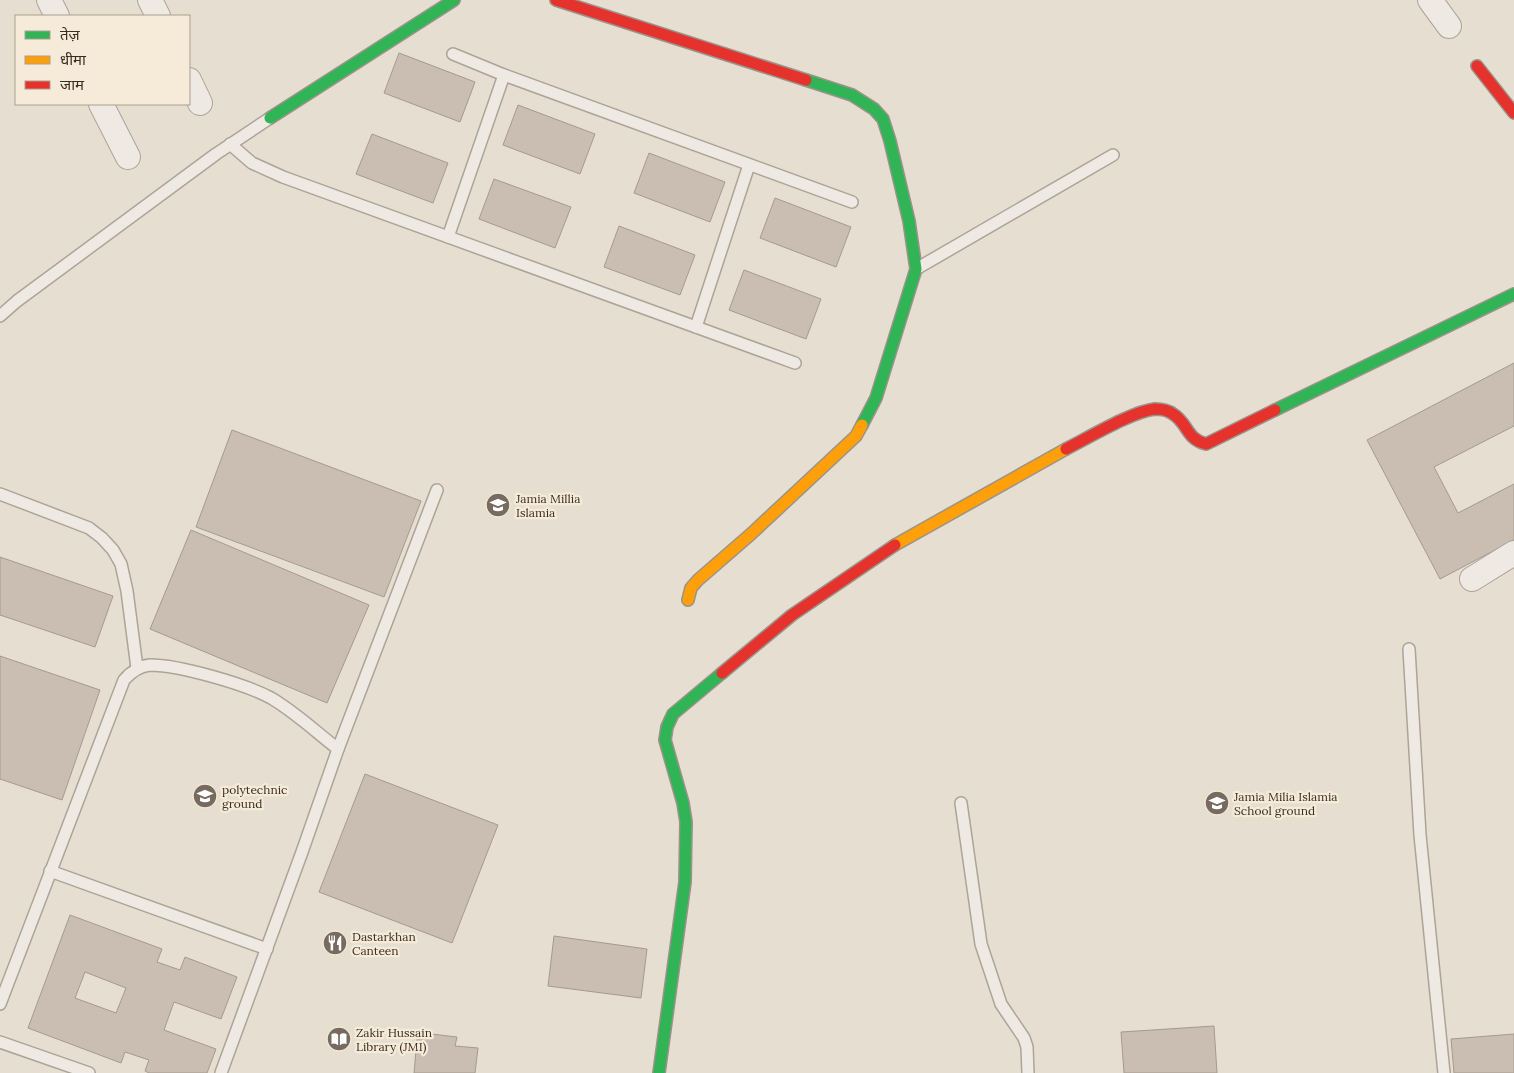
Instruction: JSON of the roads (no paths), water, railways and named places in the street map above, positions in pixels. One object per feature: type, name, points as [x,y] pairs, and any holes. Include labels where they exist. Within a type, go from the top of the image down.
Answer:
[{"type":"street","points":[[49,0],[56,15]]},
{"type":"street","points":[[150,0],[158,15]]},
{"type":"street","points":[[270,118],[454,0]]},
{"type":"street","points":[[556,0],[852,95],[874,109],[883,120],[890,140],[909,221],[916,269],[876,398],[856,436],[751,534],[698,580],[691,588],[688,600]]},
{"type":"street","points":[[1430,0],[1449,26]]},
{"type":"street","points":[[1477,66],[1514,113]]},
{"type":"street","points":[[190,82],[200,104]]},
{"type":"street","points":[[102,105],[128,157]]},
{"type":"street","points":[[659,1073],[685,882],[686,822],[683,803],[665,740],[667,727],[673,714],[792,615],[906,537],[1062,451],[1138,413],[1152,408],[1169,410],[1194,440],[1206,444],[1514,294]]},
{"type":"street","points":[[1472,579],[1514,552]]},
{"type":"lane","points":[[453,54],[504,75],[852,202]]},
{"type":"lane","points":[[448,237],[504,75]]},
{"type":"lane","points":[[0,316],[16,301],[230,144],[270,118]]},
{"type":"lane","points":[[230,144],[252,163],[265,170],[795,363]]},
{"type":"lane","points":[[916,269],[1113,155]]},
{"type":"lane","points":[[696,327],[749,165]]},
{"type":"lane","points":[[221,1073],[338,749],[438,490]]},
{"type":"lane","points":[[0,494],[89,528],[113,550],[121,564],[127,591],[137,668]]},
{"type":"lane","points":[[1409,649],[1420,835],[1444,1073]]},
{"type":"lane","points":[[0,1004],[124,680],[130,673],[137,668],[150,665],[183,670],[244,687],[271,698],[338,749]]},
{"type":"lane","points":[[961,803],[981,944],[1001,1004],[1024,1038],[1027,1047],[1028,1073]]},
{"type":"lane","points":[[50,871],[267,949]]},
{"type":"lane","points":[[0,1042],[89,1073]]},
{"type":"place","name":"Jamia Millia Islamia","points":[[498,505]]},
{"type":"place","name":"polytechnic ground","points":[[205,796]]},
{"type":"place","name":"Jamia Milia Islamia School ground","points":[[1217,803]]},
{"type":"place","name":"Dastarkhan Canteen","points":[[335,943]]},
{"type":"place","name":"Zakir Hussain Library (JMI)","points":[[339,1039]]}]
